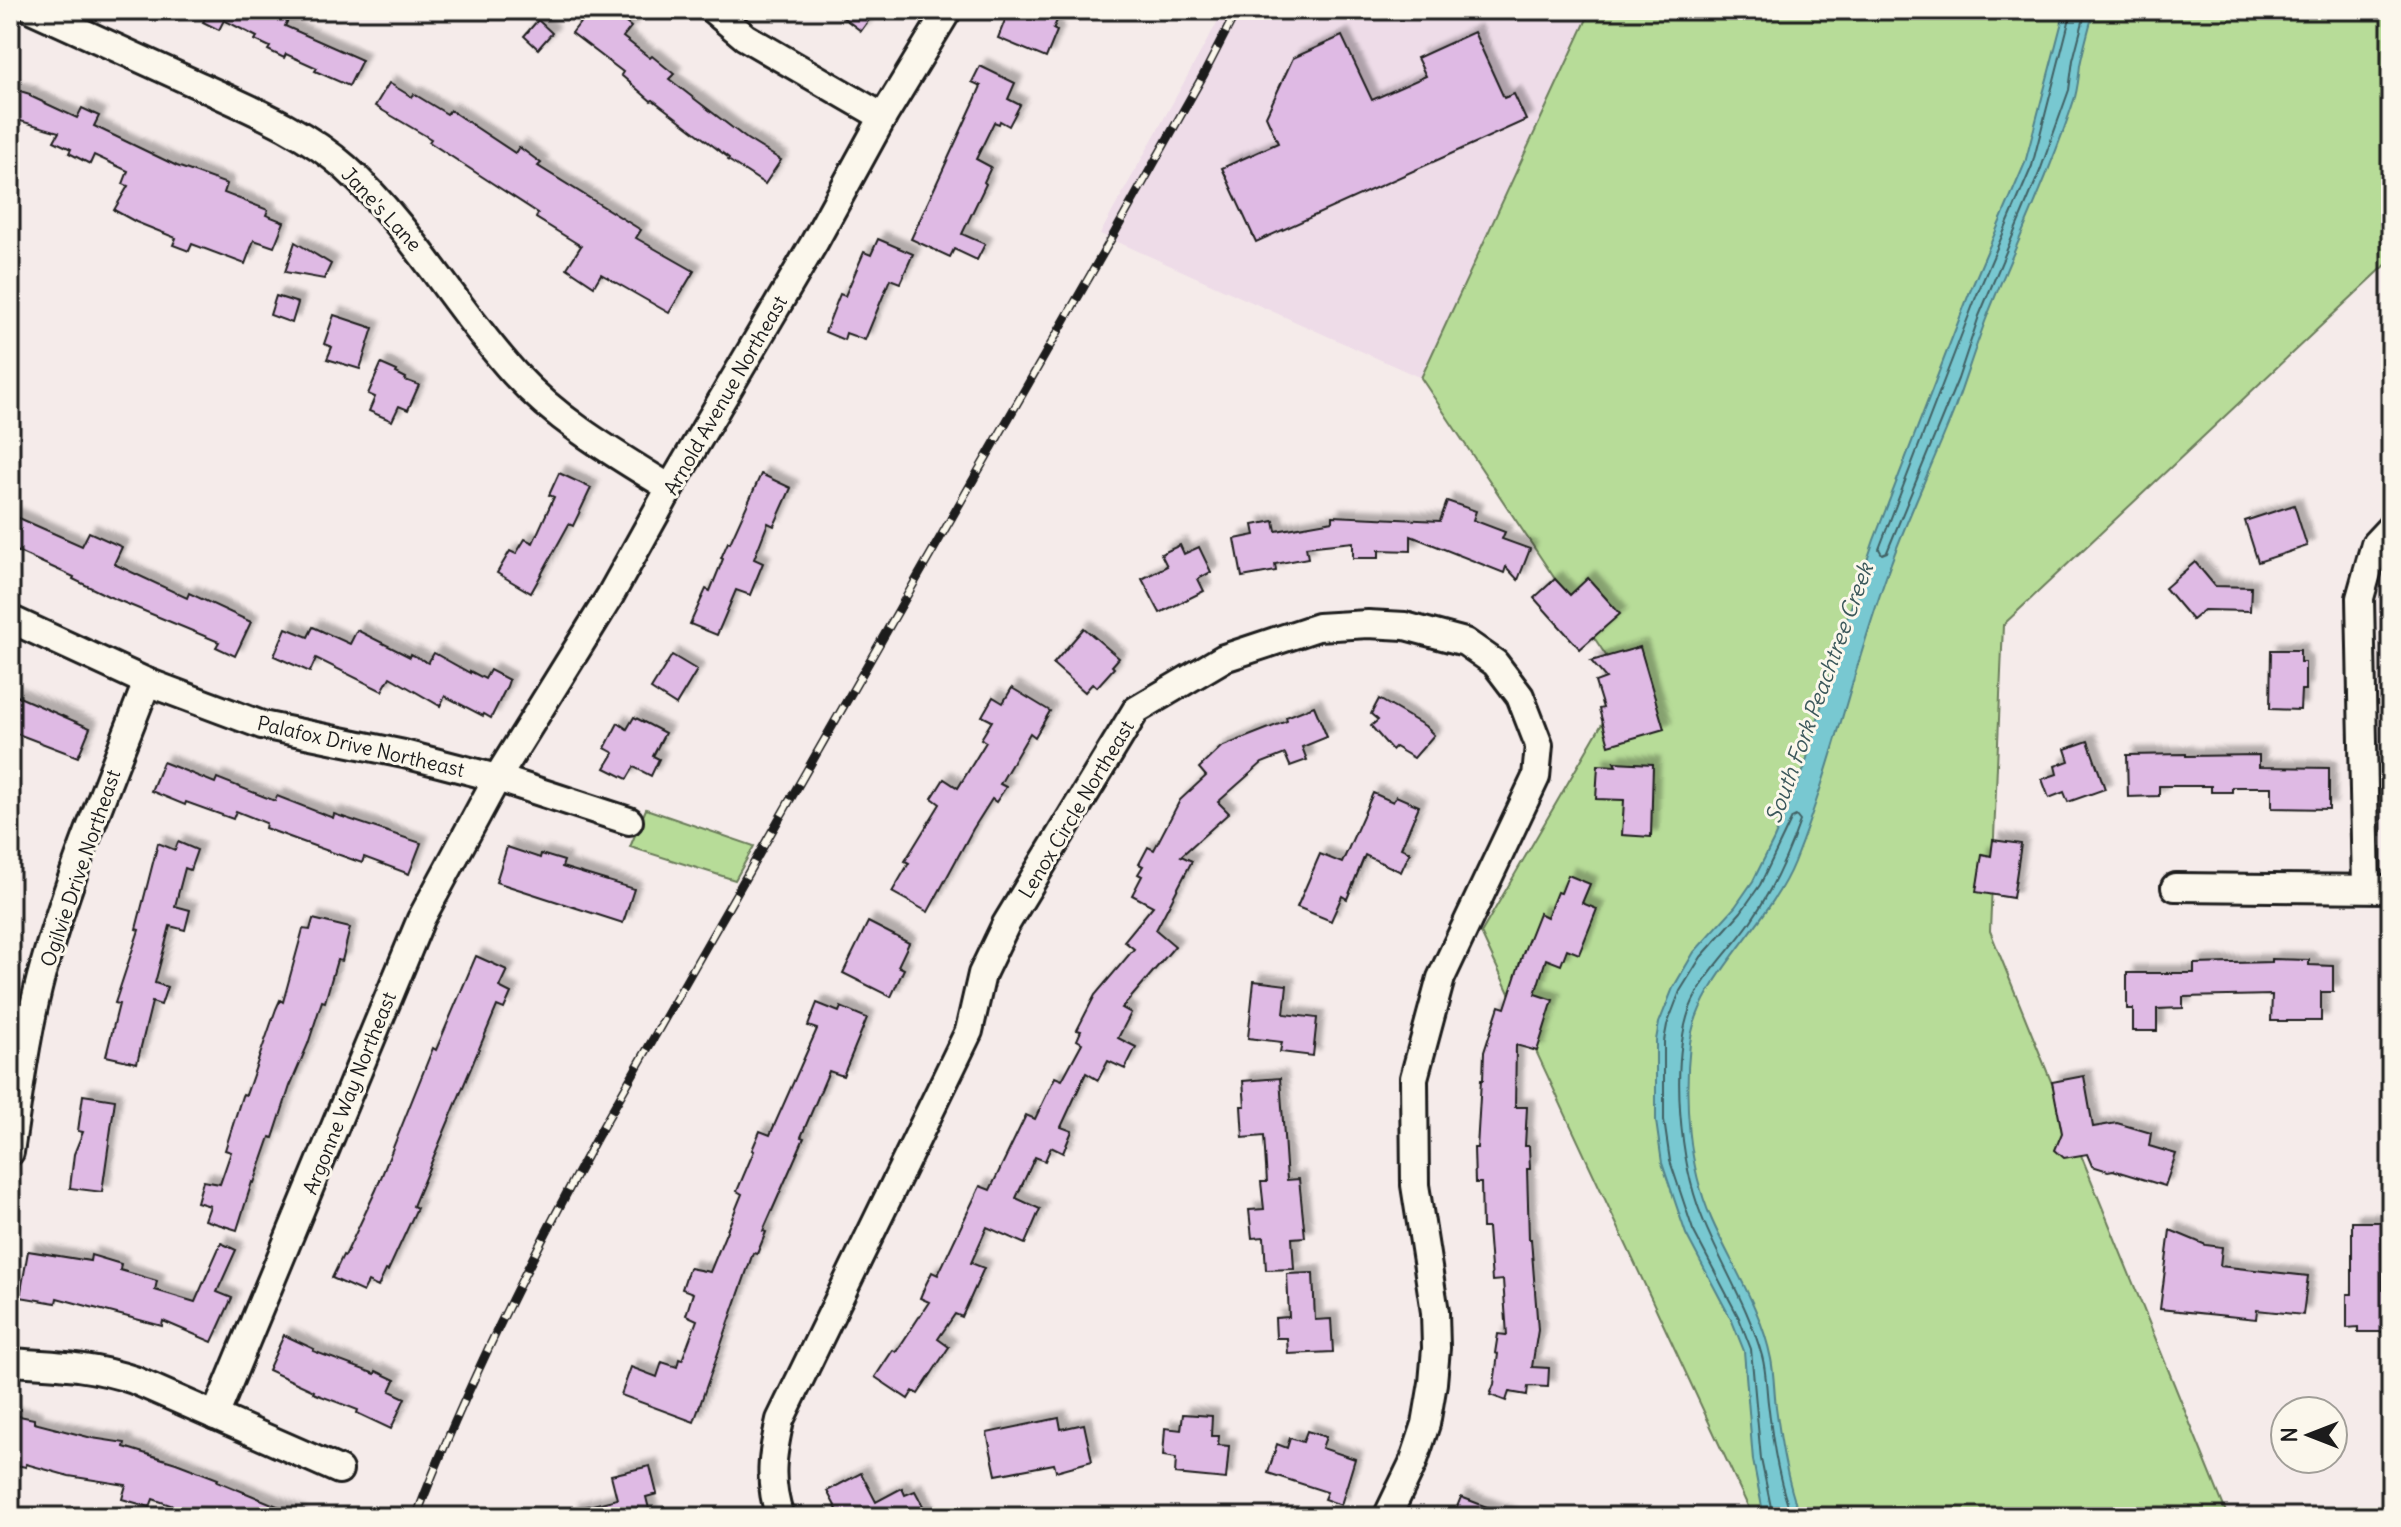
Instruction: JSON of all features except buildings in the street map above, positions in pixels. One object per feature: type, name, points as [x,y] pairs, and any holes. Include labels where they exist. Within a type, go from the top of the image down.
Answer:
[{"type":"street","name":"Jane's Lane","points":[[33,10],[273,119],[319,146],[375,197],[425,257],[487,342],[543,402],[577,430],[670,488]]},
{"type":"street","points":[[713,10],[745,37],[883,117]]},
{"type":"street","name":"Arnold Avenue Northeast","points":[[497,778],[610,596],[814,243],[883,117],[948,10]]},
{"type":"street","points":[[2175,887],[2378,888],[2360,598],[2375,544],[2391,527]]},
{"type":"street","name":"Palafox Drive Northeast","points":[[10,619],[147,682],[262,725],[404,754],[497,778],[629,821]]},
{"type":"street","name":"Lenox Circle Northeast","points":[[780,1517],[773,1497],[771,1461],[780,1420],[969,1031],[982,974],[1006,924],[1136,710],[1224,658],[1318,627],[1368,624],[1405,626],[1465,642],[1495,663],[1520,696],[1539,745],[1536,777],[1441,978],[1414,1078],[1415,1185],[1435,1312],[1436,1348],[1426,1424],[1413,1463],[1387,1517]]},
{"type":"street","name":"Ogilvie Drive Northeast","points":[[10,1152],[41,978],[62,907],[147,682]]},
{"type":"street","name":"Argonne Way Northeast","points":[[215,1416],[421,919],[497,778]]},
{"type":"street","points":[[10,1362],[104,1370],[134,1380],[339,1470]]},
{"type":"shaded area","points":[[1224,10],[1591,10],[1421,378],[1100,234]]},
{"type":"green space","points":[[1591,10],[2391,10],[2391,260],[2003,625],[1990,931],[2228,1517],[1753,1517],[1481,933],[1625,684],[1421,378]]},
{"type":"green space","points":[[646,809],[754,846],[735,880],[630,847]]},
{"type":"water","points":[[2065,10],[2094,10],[2066,125],[1891,563],[1821,788],[1794,862],[1768,908],[1706,996],[1690,1043],[1688,1109],[1697,1176],[1711,1218],[1753,1304],[1766,1340],[1782,1449],[1800,1517],[1766,1517],[1753,1460],[1744,1351],[1732,1321],[1686,1234],[1662,1163],[1656,1121],[1656,1040],[1659,1023],[1673,988],[1694,952],[1735,907],[1753,881],[1804,769],[1838,645],[1874,540],[1969,294],[2025,163]]},
{"type":"railway","points":[[416,1517],[500,1324],[597,1137],[1114,234],[1237,10]]},
{"type":"water label","name":"South Fork Peachtree Creek","points":[[1819,693]]}]
